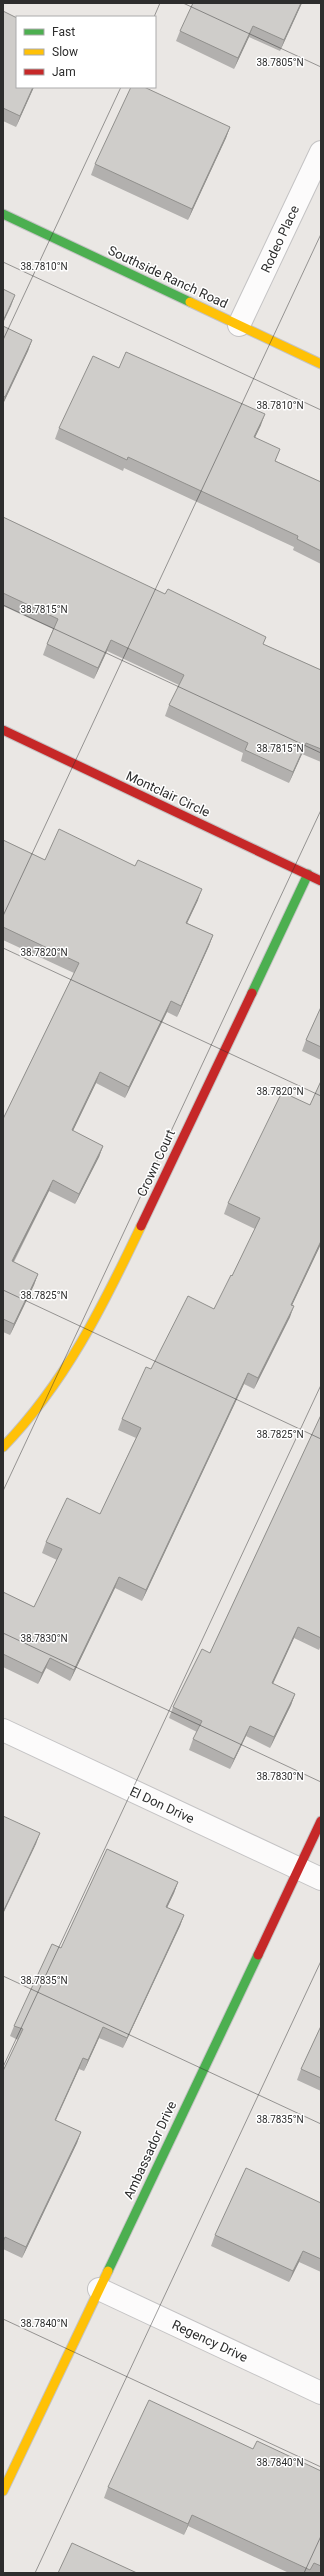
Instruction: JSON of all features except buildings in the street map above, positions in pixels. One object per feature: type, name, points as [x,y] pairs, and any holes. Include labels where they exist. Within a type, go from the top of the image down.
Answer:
[{"type":"street","name":"Rodeo Place","points":[[239,325],[321,152]]},
{"type":"street","name":"Southside Ranch Road","points":[[3,214],[321,364]]},
{"type":"street","name":"Montclair Circle","points":[[3,730],[321,881]]},
{"type":"street","name":"Crown Court","points":[[3,1447],[34,1413],[55,1384],[94,1322],[308,874]]},
{"type":"street","name":"El Don Drive","points":[[3,1730],[321,1879]]},
{"type":"street","name":"Ambassador Drive","points":[[3,2491],[321,1822]]},
{"type":"street","name":"Regency Drive","points":[[99,2289],[321,2393]]},
{"type":"traffic: fast","points":[[3,214],[190,302]]},
{"type":"traffic: fast","points":[[252,993],[308,874]]},
{"type":"traffic: fast","points":[[108,2271],[258,1955]]},
{"type":"traffic: slow","points":[[190,302],[321,364]]},
{"type":"traffic: slow","points":[[3,1447],[45,1397],[64,1370],[97,1314],[141,1226]]},
{"type":"traffic: slow","points":[[3,2491],[108,2271]]},
{"type":"traffic: jam","points":[[3,730],[321,881]]},
{"type":"traffic: jam","points":[[141,1226],[252,993]]},
{"type":"traffic: jam","points":[[258,1955],[321,1821]]}]
